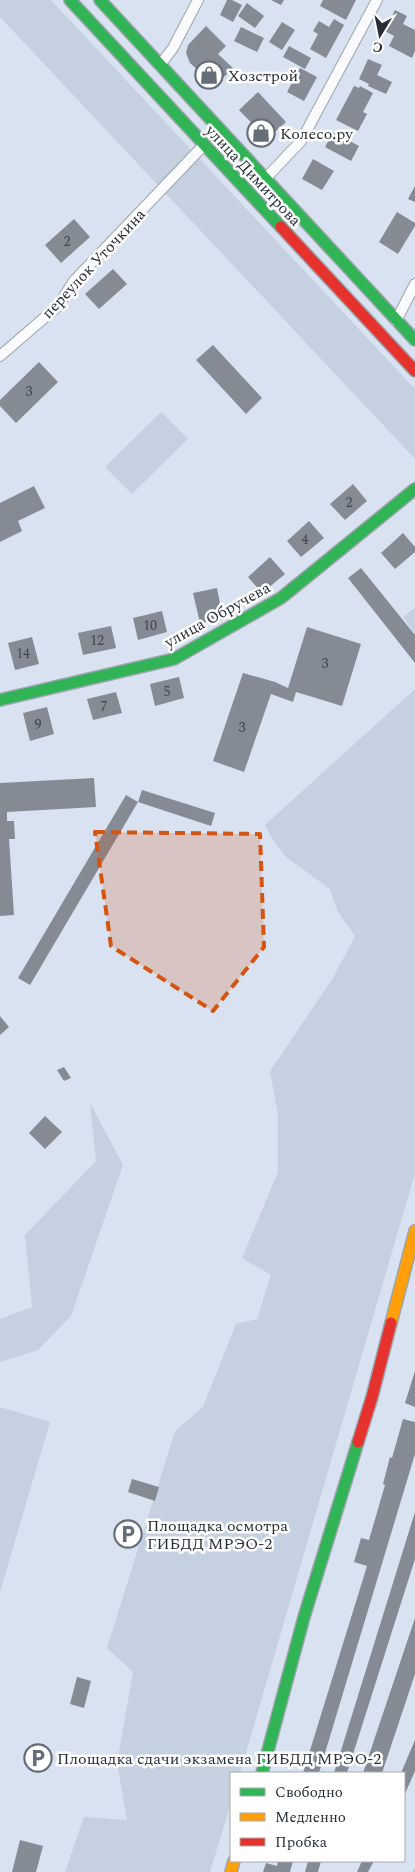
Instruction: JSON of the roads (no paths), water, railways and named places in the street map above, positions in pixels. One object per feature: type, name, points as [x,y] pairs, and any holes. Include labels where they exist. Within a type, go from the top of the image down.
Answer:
[{"type":"street","name":"улица Димитрова","points":[[70,0],[415,371]]},
{"type":"street","name":"улица Димитрова","points":[[100,0],[415,340]]},
{"type":"street","points":[[160,65],[173,48],[198,0]]},
{"type":"street","points":[[266,178],[301,141],[377,0]]},
{"type":"street","name":"переулок Уточкина","points":[[0,356],[58,306],[74,280],[204,145]]},
{"type":"street","points":[[396,321],[415,284]]},
{"type":"street","name":"улица Обручева","points":[[0,700],[174,659],[281,598],[415,489]]},
{"type":"street","points":[[262,1772],[304,1617],[372,1397],[415,1230]]},
{"type":"place","name":"Хозстрой","points":[[209,75]]},
{"type":"place","name":"Колесо.ру","points":[[261,133]]},
{"type":"place","name":"Площадка осмотра ГИБДД МРЭО-2","points":[[128,1534]]},
{"type":"place","name":"Площадка сдачи экзамена ГИБДД МРЭО-2","points":[[38,1758]]}]
